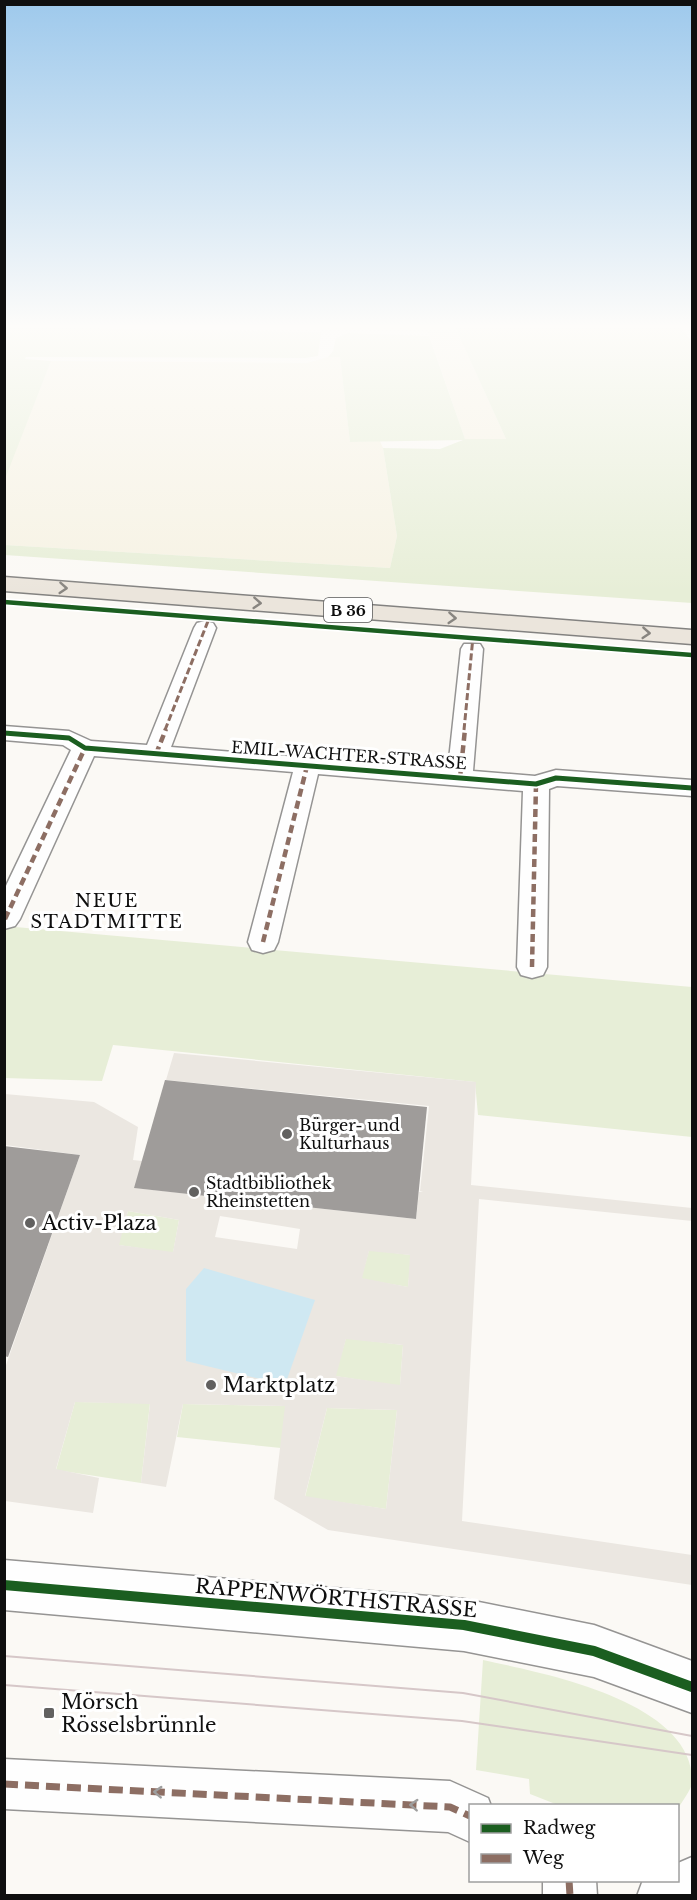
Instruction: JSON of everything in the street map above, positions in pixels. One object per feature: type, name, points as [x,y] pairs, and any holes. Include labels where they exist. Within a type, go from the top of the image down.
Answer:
[{"type":"main road","name":"B 36","points":[[4,563],[364,589]]},
{"type":"main road","name":"B 36","points":[[4,584],[693,637]]},
{"type":"street","points":[[156,754],[206,628]]},
{"type":"street","points":[[460,778],[472,649]]},
{"type":"street","name":"EMIL-WACHTER-STRASSE","points":[[4,734],[69,738],[85,748],[460,778],[536,783],[556,778],[693,788]]},
{"type":"street","points":[[5,919],[85,748]]},
{"type":"street","points":[[263,942],[307,766]]},
{"type":"street","points":[[532,967],[536,783]]},
{"type":"street","name":"RAPPENWÖRTHSTRASSE","points":[[4,1585],[464,1625],[594,1651],[693,1687]]},
{"type":"street","points":[[4,1784],[450,1807],[469,1815]]},
{"type":"street","points":[[663,1896],[693,1884]]},
{"type":"shaded area","points":[[29,416],[347,416],[350,442],[380,441],[383,448],[397,536],[390,568],[5,545],[4,479]]},
{"type":"shaded area","points":[[457,416],[495,416],[506,439],[465,439]]},
{"type":"shaded area","name":"Marktplatz","points":[[174,1053],[476,1082],[471,1185],[692,1208],[692,1221],[479,1199],[462,1521],[692,1555],[692,1585],[328,1530],[274,1499],[285,1406],[183,1404],[166,1487],[141,1483],[150,1404],[75,1402],[56,1469],[99,1478],[93,1513],[5,1501],[5,1368],[80,1155],[5,1145],[5,1094],[94,1102],[138,1127],[133,1160],[142,1161],[135,1188],[416,1219],[419,1192],[423,1192],[420,1191],[429,1106],[166,1080]],"holes":[[[128,1211],[179,1220],[173,1252],[119,1245]],[[220,1216],[300,1229],[297,1249],[215,1237]],[[369,1251],[410,1255],[408,1287],[362,1278]],[[346,1339],[403,1345],[400,1385],[336,1376]],[[327,1408],[397,1410],[386,1509],[305,1496]]]},
{"type":"green space","points":[[5,416],[30,416],[5,479]]},
{"type":"green space","points":[[347,416],[457,416],[465,439],[506,439],[495,416],[692,416],[692,603],[5,555],[5,545],[390,568],[397,536],[383,448],[440,449],[463,440],[350,442]]},
{"type":"green space","points":[[4,926],[692,987],[692,1137],[478,1115],[475,1082],[113,1045],[102,1081],[5,1078]]},
{"type":"green space","points":[[128,1211],[179,1220],[173,1253],[118,1245]]},
{"type":"green space","points":[[369,1250],[411,1255],[408,1287],[361,1279]]},
{"type":"green space","points":[[346,1338],[403,1345],[400,1386],[335,1376]]},
{"type":"green space","points":[[75,1402],[150,1403],[141,1483],[56,1470]]},
{"type":"green space","points":[[183,1404],[286,1406],[281,1448],[177,1437]]},
{"type":"green space","points":[[327,1408],[397,1410],[386,1509],[305,1497]]},
{"type":"green space","points":[[483,1660],[574,1682],[610,1695],[642,1711],[669,1731],[687,1755],[692,1784],[679,1807],[679,1804],[555,1804],[530,1794],[529,1779],[476,1770]]},
{"type":"water","points":[[204,1268],[315,1300],[285,1385],[186,1361],[186,1289]]},
{"type":"building","name":"Bürger- und Kulturhaus","points":[[165,1080],[427,1107],[416,1219],[134,1188]]},
{"type":"building","name":"Activ-Plaza","points":[[4,1146],[80,1155],[8,1357],[4,1356]]},
{"type":"tram line","points":[[4,1656],[463,1693],[692,1736]]},
{"type":"tram line","points":[[4,1685],[462,1721],[692,1755]]},
{"type":"marked path","points":[[156,754],[210,616]]},
{"type":"marked path","points":[[460,778],[473,637]]},
{"type":"marked path","points":[[5,919],[85,748]]},
{"type":"marked path","points":[[263,942],[307,766]]},
{"type":"marked path","points":[[532,967],[536,784]]},
{"type":"marked path","points":[[4,1784],[450,1807],[469,1816]]},
{"type":"marked path","points":[[569,1882],[570,1896]]},
{"type":"cycle path","points":[[4,602],[692,655]]},
{"type":"cycle path","points":[[4,733],[69,738],[85,748],[536,784],[556,778],[692,788]]},
{"type":"cycle path","points":[[4,1585],[464,1625],[594,1651],[692,1687]]},
{"type":"place","name":"Bürger- und Kulturhaus","points":[[287,1134]]},
{"type":"place","name":"Stadtbibliothek Rheinstetten","points":[[194,1192]]},
{"type":"place","name":"Activ-Plaza","points":[[30,1223]]},
{"type":"place","name":"Marktplatz","points":[[211,1385]]},
{"type":"place","name":"Mörsch Rösselsbrünnle","points":[[49,1713]]},
{"type":"district","name":"NEUE STADTMITTE","points":[[107,911]]}]
